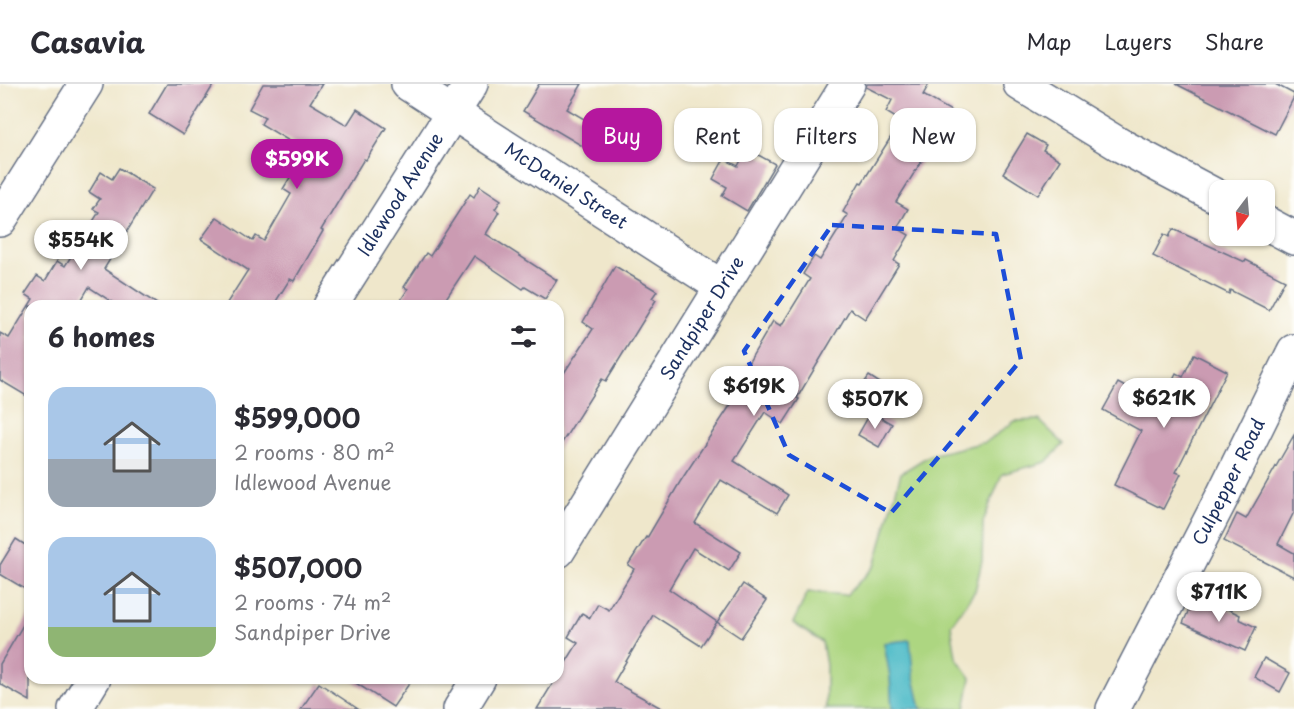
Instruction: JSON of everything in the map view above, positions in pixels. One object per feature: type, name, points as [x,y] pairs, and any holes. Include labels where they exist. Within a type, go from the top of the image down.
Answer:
[{"type":"street","points":[[0,220],[86,84]]},
{"type":"street","name":"McDaniel Street","points":[[408,84],[722,287]]},
{"type":"street","name":"Idlewood Avenue","points":[[334,300],[471,84]]},
{"type":"street","name":"Sandpiper Drive","points":[[564,541],[848,84]]},
{"type":"street","points":[[1020,84],[1120,145],[1209,192]]},
{"type":"street","points":[[1275,228],[1294,238]]},
{"type":"street","name":"Culpepper Road","points":[[1113,709],[1294,351]]},
{"type":"street","points":[[75,709],[90,684]]},
{"type":"street","points":[[460,709],[475,684]]},
{"type":"highlighted area","points":[[832,225],[996,234],[1021,360],[891,513],[789,455],[744,351]]},
{"type":"green space","points":[[1039,420],[1064,444],[1046,462],[1002,474],[983,522],[982,561],[975,591],[951,625],[956,657],[971,678],[965,709],[921,709],[913,674],[909,640],[884,643],[890,676],[892,709],[825,709],[826,665],[822,642],[793,623],[808,592],[846,595],[875,566],[901,473],[930,455],[986,442],[1015,421]]},
{"type":"water","points":[[910,640],[913,674],[921,709],[892,709],[890,676],[884,643]]},
{"type":"building","points":[[167,84],[214,84],[183,135],[149,114]]},
{"type":"building","points":[[263,84],[322,84],[310,103],[347,125],[357,109],[386,128],[366,160],[364,159],[321,230],[323,231],[294,281],[290,279],[277,300],[229,300],[248,270],[201,239],[217,217],[253,241],[256,236],[264,241],[291,194],[283,189],[306,151],[261,124],[265,117],[249,109]]},
{"type":"building","points":[[539,84],[582,84],[567,109],[582,118],[582,146],[523,111]]},
{"type":"building","points":[[867,84],[929,84],[923,95],[946,108],[890,108],[890,114],[886,112],[892,100],[866,87]]},
{"type":"building","points":[[1176,84],[1275,84],[1294,94],[1294,97],[1275,134]]},
{"type":"building","points":[[1027,134],[1046,145],[1043,150],[1060,160],[1038,195],[1003,173]]},
{"type":"building","points":[[890,138],[890,162],[921,162],[896,202],[908,209],[897,228],[909,235],[894,261],[899,264],[865,319],[850,309],[783,424],[765,412],[734,461],[788,495],[777,513],[721,480],[695,523],[741,552],[729,571],[693,548],[669,589],[717,622],[701,646],[653,615],[614,682],[663,709],[537,709],[552,684],[564,684],[564,665],[578,643],[568,637],[582,613],[590,618],[598,604],[609,610],[634,569],[628,565],[743,386],[737,382],[773,321],[781,326],[810,279],[803,274],[814,256],[820,260],[848,215],[843,212],[860,182],[862,183],[875,162],[878,162],[878,158]]},
{"type":"building","points":[[762,157],[775,164],[747,211],[722,196],[727,187],[713,179],[722,162],[730,162],[738,166],[740,162],[762,162]]},
{"type":"building","points":[[119,168],[153,189],[104,269],[151,300],[109,300],[89,287],[81,300],[32,300],[25,294],[37,276],[45,281],[57,261],[65,266],[99,212],[93,209],[100,199],[89,192],[101,172],[112,179]]},
{"type":"building","points":[[480,186],[501,200],[495,209],[499,212],[486,234],[557,280],[545,299],[525,287],[523,289],[474,256],[445,300],[401,300],[408,289],[404,287],[426,253],[430,256],[470,194],[474,197]]},
{"type":"building","points":[[1173,229],[1245,262],[1246,260],[1285,280],[1269,310],[1230,290],[1229,294],[1153,256],[1164,234],[1169,237]]},
{"type":"building","points":[[615,266],[657,291],[652,298],[656,300],[606,381],[602,379],[564,439],[564,373],[593,329],[583,322]]},
{"type":"building","points":[[24,314],[24,394],[0,380],[0,333],[9,338]]},
{"type":"building","points":[[1194,354],[1227,371],[1176,472],[1181,474],[1163,509],[1114,485],[1141,431],[1103,410],[1118,383],[1160,406],[1176,373],[1183,377]]},
{"type":"building","points":[[869,376],[894,392],[882,412],[855,396]]},
{"type":"building","points":[[871,412],[892,424],[879,447],[858,435]]},
{"type":"building","points":[[1294,435],[1294,512],[1278,544],[1294,553],[1294,577],[1224,541],[1237,514],[1246,519]]},
{"type":"building","points":[[16,539],[24,544],[24,588],[0,574],[0,565]]},
{"type":"building","points":[[743,584],[767,600],[741,638],[717,622]]},
{"type":"building","points":[[1196,594],[1240,615],[1239,619],[1256,627],[1245,651],[1183,623]]},
{"type":"building","points":[[24,623],[24,684],[30,684],[30,701],[0,684],[0,664]]},
{"type":"building","points":[[1264,658],[1290,673],[1280,692],[1254,677]]},
{"type":"building","points":[[320,684],[358,709],[301,709]]},
{"type":"building","points":[[357,684],[409,684],[393,707]]}]
